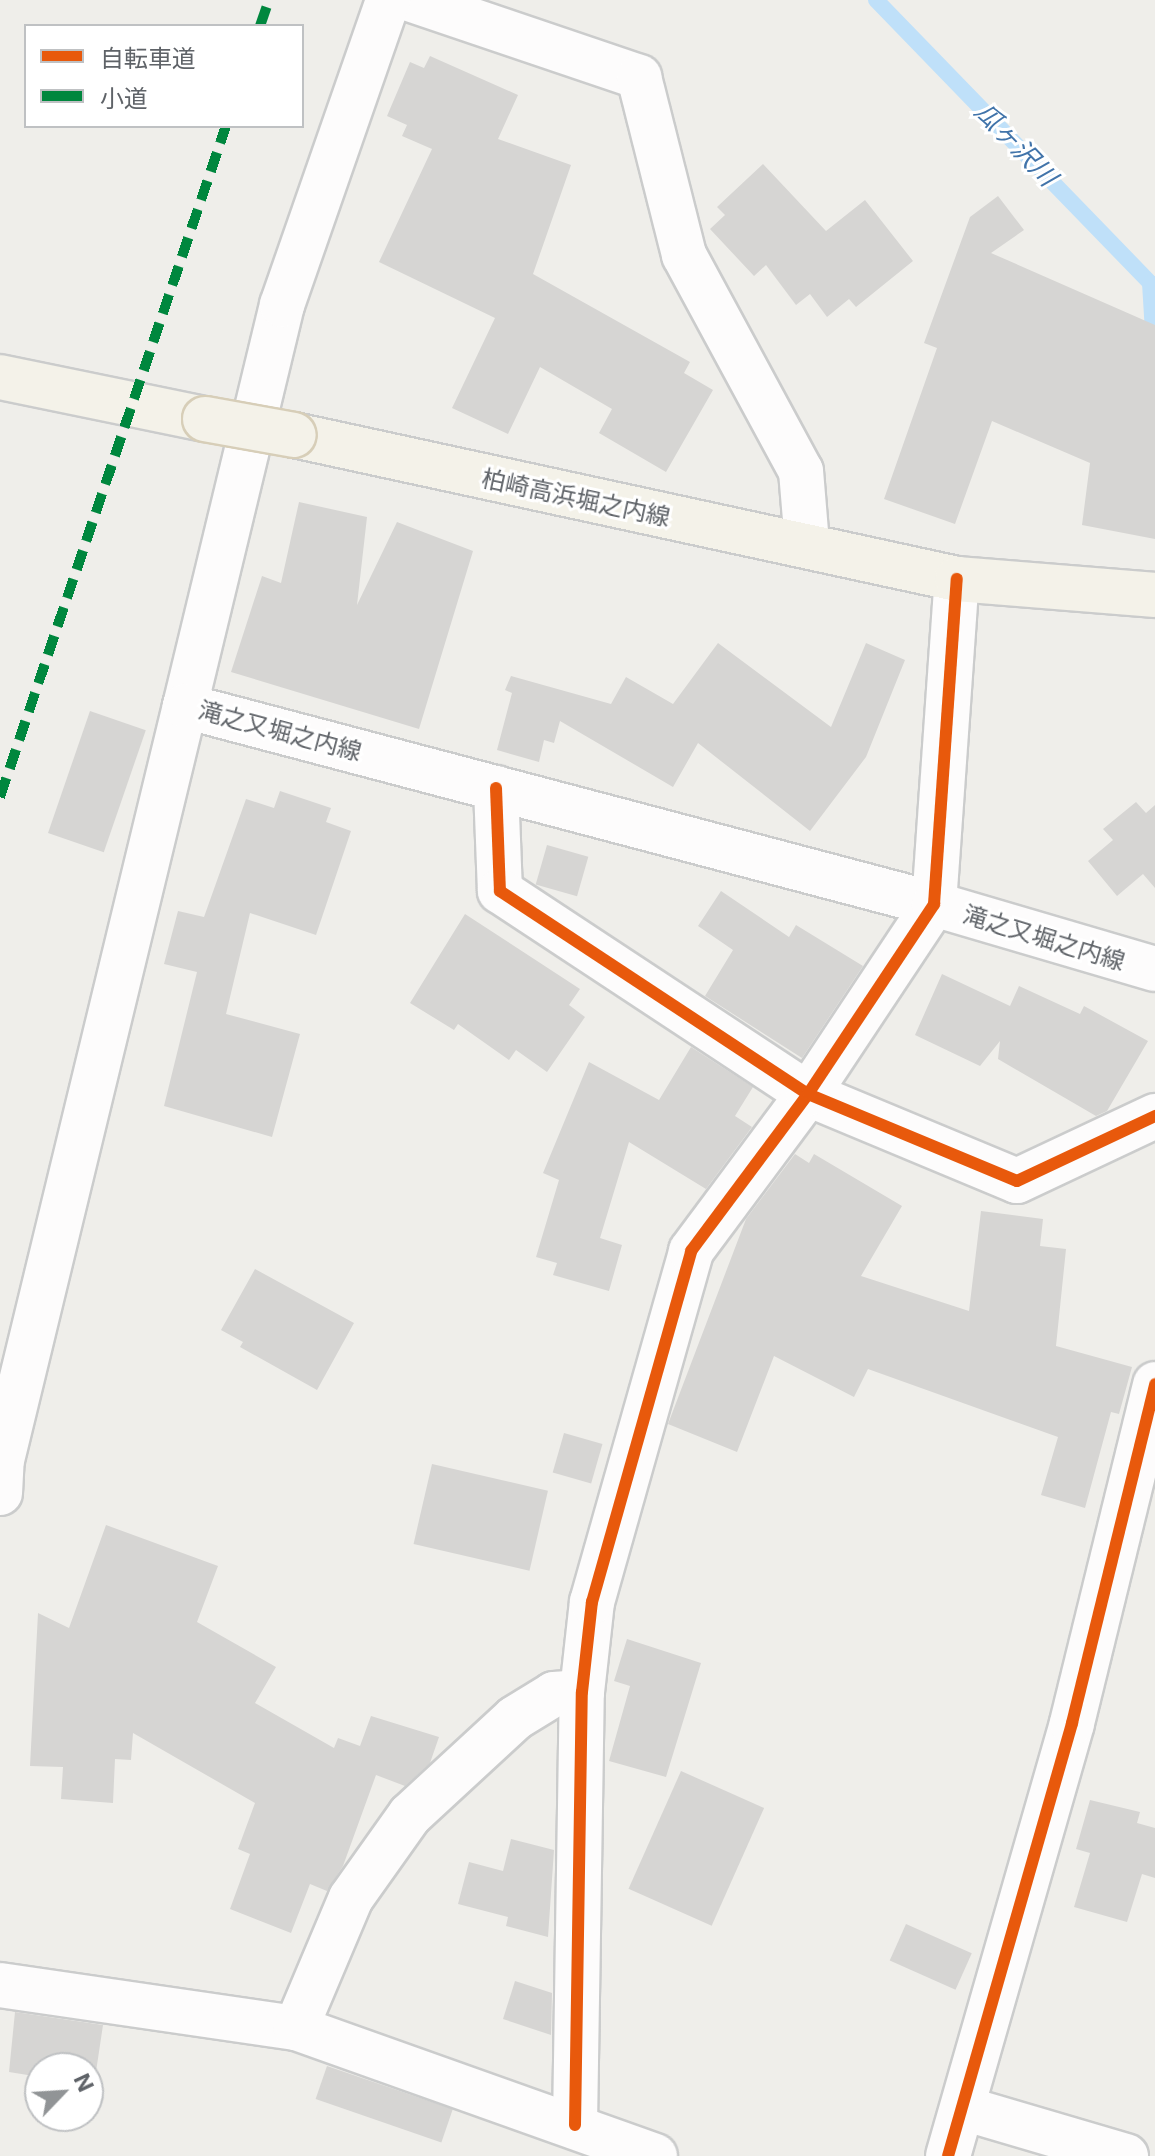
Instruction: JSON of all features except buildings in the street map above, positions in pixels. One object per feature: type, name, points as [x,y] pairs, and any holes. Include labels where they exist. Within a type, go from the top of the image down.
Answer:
[{"type":"main road","name":"柏崎高浜堀之内線","points":[[0,377],[104,400],[294,435],[533,490],[807,544],[957,579],[1155,595]]},
{"type":"street","points":[[185,706],[282,305],[388,0]]},
{"type":"street","points":[[412,0],[639,77],[684,255],[801,471],[807,544]]},
{"type":"street","points":[[575,2125],[582,1692],[592,1602],[691,1251],[808,1094],[934,904],[957,579]]},
{"type":"street","name":"滝之又堀之内線","points":[[0,1493],[2,1460],[185,706],[934,904],[1155,969]]},
{"type":"street","points":[[496,788],[500,891],[808,1094],[1017,1181],[1155,1116]]},
{"type":"street","points":[[948,2156],[1072,1723],[1155,1384]]},
{"type":"street","points":[[296,2028],[351,1898],[410,1815],[515,1718],[554,1694],[582,1692]]},
{"type":"street","points":[[0,1985],[296,2028],[655,2156]]},
{"type":"street","points":[[963,2108],[1126,2156]]},
{"type":"waterway","name":"瓜ヶ沢川","points":[[876,0],[1155,288]]},
{"type":"waterway","points":[[1150,283],[1155,365]]},
{"type":"marked path","points":[[261,24],[269,0]]},
{"type":"marked path","points":[[0,797],[225,128]]},
{"type":"cycle path","points":[[575,2125],[582,1692],[592,1602],[691,1251],[808,1094],[934,904],[957,579]]},
{"type":"cycle path","points":[[496,788],[500,891],[808,1094],[1017,1181],[1155,1116]]},
{"type":"cycle path","points":[[948,2156],[1072,1723],[1155,1384]]}]
